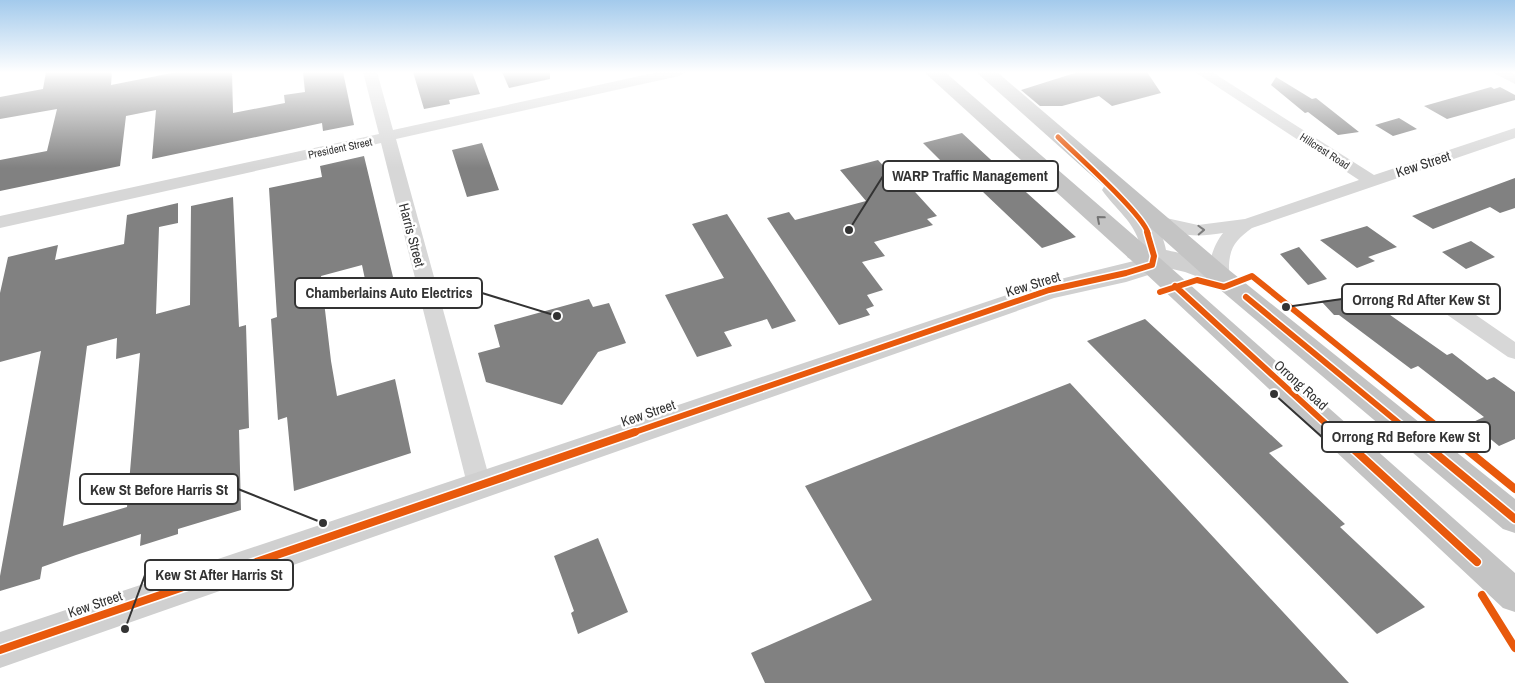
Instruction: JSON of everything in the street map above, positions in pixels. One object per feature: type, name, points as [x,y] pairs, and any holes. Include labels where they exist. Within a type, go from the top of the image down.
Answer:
[{"type":"highway","name":"Orrong Road","points":[[970,104],[1147,257],[1515,596]]},
{"type":"highway","points":[[1021,104],[1220,276],[1515,519]]},
{"type":"street","name":"Harris Street","points":[[378,104],[479,484]]},
{"type":"street","name":"President Street","points":[[0,222],[538,104]]},
{"type":"street","name":"Hillcrest Road","points":[[1251,104],[1371,181]]},
{"type":"street","name":"Kew Street","points":[[0,650],[479,484],[1049,290],[1111,259],[1147,257],[1192,265],[1220,276],[1220,262],[1226,240],[1233,232],[1247,224],[1515,133]]},
{"type":"street","points":[[1058,136],[1133,211],[1146,227],[1147,257]]},
{"type":"street","name":"Kew Street","points":[[1157,221],[1179,228],[1198,231],[1247,224]]},
{"type":"street","points":[[1430,293],[1515,352]]},
{"type":"building","points":[[0,104],[233,104],[233,113],[280,104],[350,104],[354,125],[323,131],[322,123],[152,159],[156,110],[126,116],[120,166],[0,191],[0,160],[47,151],[57,109],[0,119]]},
{"type":"building","points":[[422,104],[450,104],[424,109]]},
{"type":"building","points":[[1037,104],[1070,104],[1062,106],[1040,106]]},
{"type":"building","points":[[1294,104],[1323,104],[1359,132],[1338,135],[1308,112],[1305,113]]},
{"type":"building","points":[[1431,104],[1501,104],[1447,119],[1424,106]]},
{"type":"building","points":[[1399,118],[1417,129],[1393,136],[1375,125]]},
{"type":"building","points":[[962,133],[1076,237],[1042,248],[962,172],[954,174],[923,143]]},
{"type":"building","points":[[482,143],[499,190],[467,197],[452,150]]},
{"type":"building","points":[[364,156],[393,277],[366,284],[362,265],[321,276],[331,361],[337,396],[395,379],[411,453],[294,491],[287,417],[278,420],[271,319],[277,317],[269,188],[322,177],[320,166]]},
{"type":"building","points":[[878,160],[900,184],[906,182],[937,216],[927,219],[933,225],[874,242],[885,256],[862,262],[883,290],[867,295],[874,306],[866,309],[870,315],[839,325],[767,218],[789,212],[795,220],[866,201],[840,170]]},
{"type":"building","points":[[1515,178],[1515,208],[1500,213],[1490,207],[1433,229],[1412,216]]},
{"type":"building","points":[[233,197],[239,327],[246,325],[249,428],[239,430],[241,510],[178,529],[178,534],[140,546],[141,534],[76,555],[42,567],[40,579],[0,591],[0,576],[41,351],[0,362],[0,293],[8,257],[58,245],[55,260],[124,244],[127,215],[178,203],[178,223],[159,227],[156,314],[190,305],[191,206]],"holes":[[[117,338],[116,359],[140,353],[127,507],[63,526],[87,346]]]},
{"type":"building","points":[[727,214],[796,321],[772,329],[767,319],[724,332],[732,346],[697,357],[665,295],[724,278],[692,224]]},
{"type":"building","points":[[1367,226],[1397,247],[1368,257],[1375,261],[1357,268],[1320,240]]},
{"type":"building","points":[[1471,241],[1495,257],[1466,269],[1442,252]]},
{"type":"building","points":[[1299,247],[1327,279],[1308,285],[1280,254]]},
{"type":"building","points":[[1360,297],[1375,313],[1383,310],[1447,355],[1452,353],[1487,380],[1494,377],[1515,392],[1515,439],[1499,446],[1471,423],[1484,417],[1418,366],[1411,369],[1339,315],[1334,315],[1321,301]]},
{"type":"building","points":[[589,299],[593,307],[609,303],[626,343],[598,352],[562,405],[486,382],[478,353],[500,347],[494,325]]},
{"type":"building","points":[[1145,319],[1283,446],[1269,453],[1345,524],[1340,527],[1425,607],[1377,634],[1087,341]]},
{"type":"building","points":[[1070,383],[1349,683],[765,683],[751,653],[872,600],[805,486]]},
{"type":"building","points":[[598,538],[628,612],[578,634],[571,613],[574,611],[554,556]]},
{"type":"cycle path","points":[[0,650],[1049,290],[1126,273],[1152,265],[1154,256],[1146,227],[1133,211],[1058,137]]},
{"type":"cycle path","points":[[1160,292],[1197,280],[1224,287],[1252,276],[1515,489]]},
{"type":"cycle path","points":[[1175,286],[1477,562]]},
{"type":"cycle path","points":[[1246,297],[1515,519]]},
{"type":"cycle path","points":[[1482,595],[1515,648]]},
{"type":"place","name":"WARP Traffic Management","points":[[849,230]]},
{"type":"place","name":"Orrong Rd After Kew St","points":[[1286,307]]},
{"type":"place","name":"Chamberlains Auto Electrics","points":[[557,316]]},
{"type":"place","name":"Orrong Rd Before Kew St","points":[[1274,394]]},
{"type":"place","name":"Kew St Before Harris St","points":[[323,523]]},
{"type":"place","name":"Kew St After Harris St","points":[[125,629]]}]
